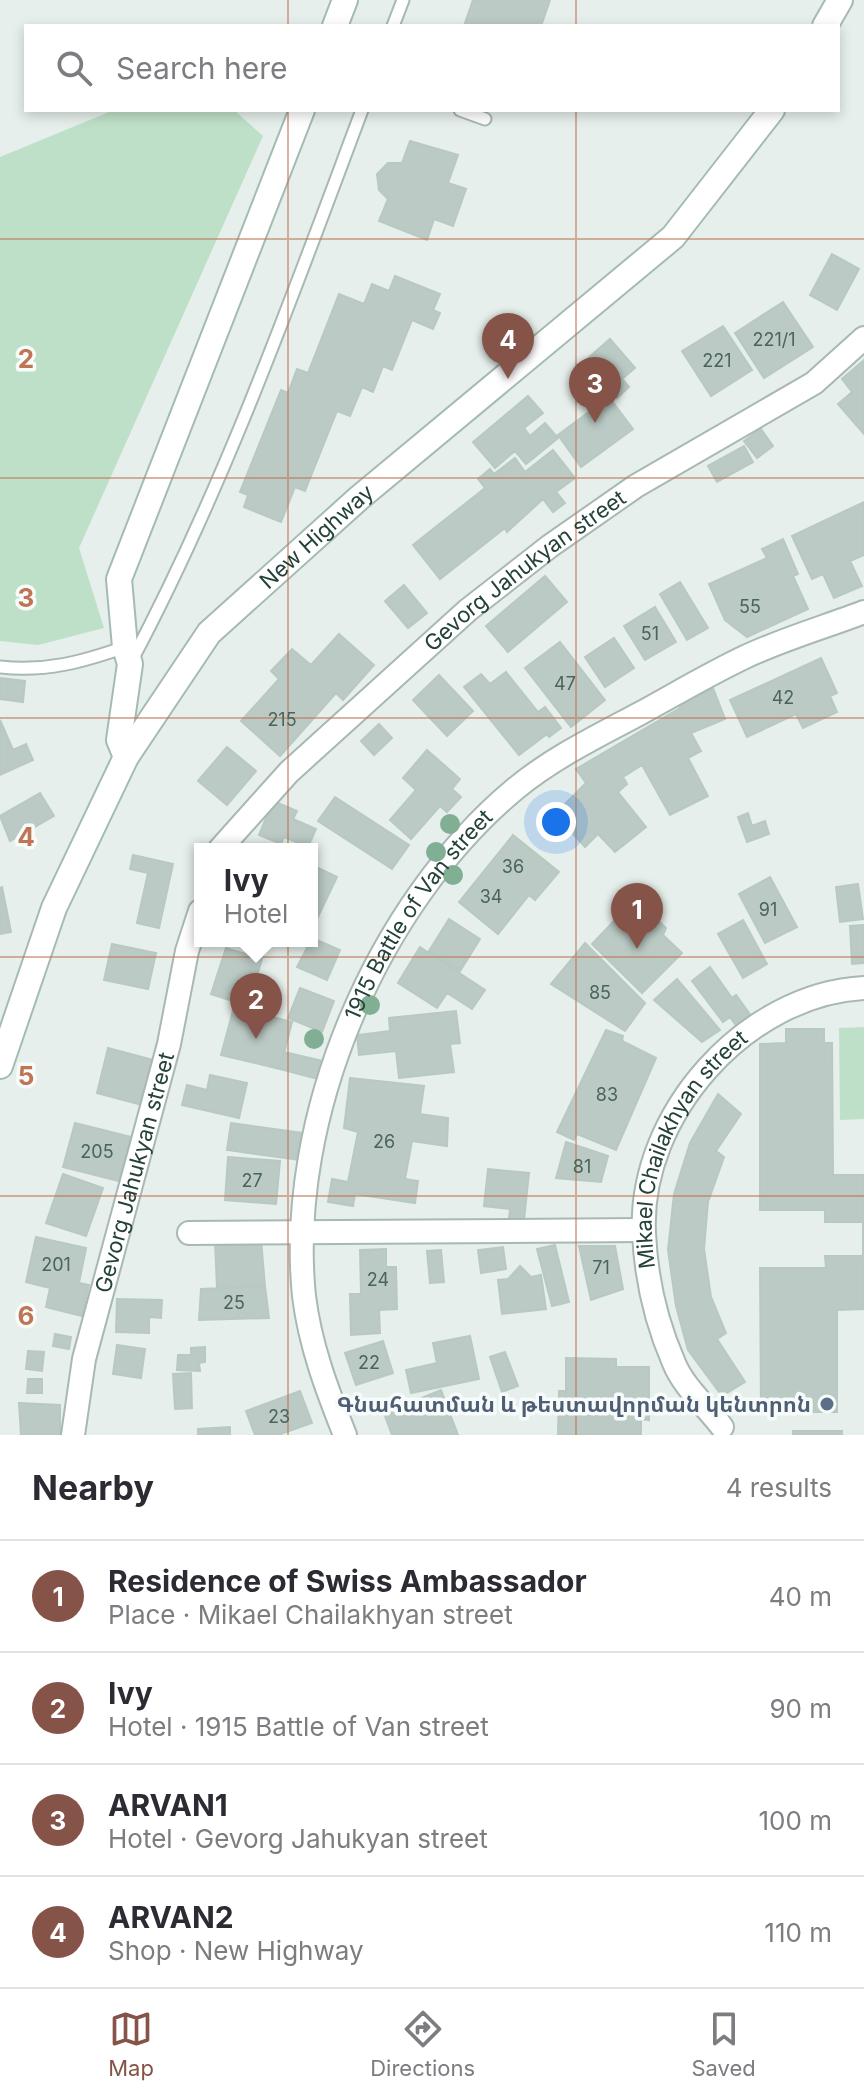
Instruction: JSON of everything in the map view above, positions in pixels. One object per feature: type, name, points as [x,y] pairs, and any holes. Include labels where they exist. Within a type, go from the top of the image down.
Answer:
[{"type":"main road","points":[[336,24],[345,0]]},
{"type":"main road","points":[[826,24],[840,0]]},
{"type":"main road","points":[[126,757],[119,740],[127,656],[119,579],[301,112]]},
{"type":"main road","name":"New Highway","points":[[0,1066],[54,908],[126,757],[209,633],[359,498],[673,237],[770,112]]},
{"type":"street","name":"Gevorg Jahukyan street","points":[[225,843],[289,772],[468,610],[550,546],[636,486],[814,383],[864,338]]},
{"type":"street","name":"1915 Battle of Van street","points":[[345,1435],[319,1371],[304,1296],[304,1233],[311,1153],[330,1070],[361,994],[407,916],[455,848],[516,789],[600,734],[746,656],[864,612]]},
{"type":"street","name":"Gevorg Jahukyan street","points":[[73,1435],[84,1359],[169,1044],[194,929]]},
{"type":"street","name":"Mikael Chailakhyan street","points":[[722,1427],[675,1367],[652,1301],[643,1230],[652,1171],[673,1114],[701,1073],[732,1041],[772,1015],[848,989],[864,988]]},
{"type":"street","points":[[189,1233],[643,1230]]},
{"type":"lane","points":[[394,24],[403,0]]},
{"type":"lane","points":[[0,667],[29,670],[127,656],[162,604],[283,320],[361,112]]},
{"type":"lane","points":[[466,112],[485,119]]},
{"type":"green space","points":[[109,112],[236,112],[263,136],[79,548],[104,628],[38,645],[0,641],[0,157]]},
{"type":"green space","points":[[864,1027],[864,1119],[840,1120],[839,1028]]},
{"type":"building","points":[[473,0],[550,0],[542,24],[465,24]]},
{"type":"building","points":[[410,141],[458,155],[448,183],[466,189],[453,226],[434,219],[427,240],[379,221],[388,199],[379,190],[377,174],[388,163],[402,163]]},
{"type":"building","points":[[832,254],[859,269],[837,310],[810,295]]},
{"type":"building","points":[[395,276],[440,294],[433,310],[440,313],[433,329],[412,320],[392,370],[383,366],[373,392],[362,387],[350,416],[337,411],[305,491],[295,487],[281,522],[244,507],[248,495],[240,492],[281,390],[288,393],[297,369],[308,373],[339,294],[364,304],[372,284],[389,291]]},
{"type":"building","points":[[783,302],[813,347],[764,378],[735,333]]},
{"type":"building","points":[[723,326],[752,370],[711,396],[682,351]]},
{"type":"building","points":[[610,339],[635,368],[622,379],[629,387],[617,398],[610,390],[597,401],[572,372]]},
{"type":"building","points":[[864,360],[864,434],[838,404],[852,392],[842,379]]},
{"type":"building","points":[[528,396],[543,413],[524,428],[530,436],[545,423],[558,438],[526,464],[515,451],[495,468],[473,442]]},
{"type":"building","points":[[609,397],[633,429],[581,467],[558,435]]},
{"type":"building","points":[[761,429],[773,446],[757,458],[744,441]]},
{"type":"building","points":[[744,446],[753,462],[717,482],[708,466]]},
{"type":"building","points":[[553,450],[575,478],[556,492],[565,503],[553,512],[543,499],[507,532],[505,528],[440,579],[413,545],[485,488],[478,479],[490,469],[494,474],[515,458],[525,472]]},
{"type":"building","points":[[864,502],[864,555],[850,561],[862,586],[834,598],[823,574],[812,579],[792,536]]},
{"type":"building","points":[[783,539],[798,574],[793,576],[808,609],[747,637],[725,620],[709,584],[767,558],[762,549]]},
{"type":"building","points":[[545,576],[567,602],[508,652],[486,626]]},
{"type":"building","points":[[680,582],[708,628],[687,640],[660,594]]},
{"type":"building","points":[[404,585],[427,613],[408,628],[385,601]]},
{"type":"building","points":[[655,607],[676,642],[645,660],[624,626]]},
{"type":"building","points":[[339,634],[374,665],[343,700],[336,693],[280,756],[241,721],[279,679],[271,671],[292,649],[311,665]]},
{"type":"building","points":[[614,638],[634,668],[605,687],[585,657]]},
{"type":"building","points":[[560,642],[605,700],[571,727],[525,668]]},
{"type":"building","points":[[821,658],[837,693],[830,696],[837,712],[803,728],[796,714],[747,737],[730,700]]},
{"type":"building","points":[[506,672],[538,712],[545,707],[561,728],[549,737],[547,734],[519,755],[464,687],[481,674],[490,684]]},
{"type":"building","points":[[439,675],[473,711],[447,736],[413,700]]},
{"type":"building","points":[[0,678],[25,681],[23,702],[0,699]]},
{"type":"building","points":[[713,688],[725,719],[691,733],[701,751],[688,758],[708,796],[670,815],[642,765],[623,777],[627,784],[618,792],[646,827],[615,852],[598,834],[585,847],[555,814],[586,783],[576,769],[680,708],[678,704]]},
{"type":"building","points":[[0,720],[13,750],[26,744],[33,760],[0,775]]},
{"type":"building","points":[[379,724],[392,738],[374,755],[361,741]]},
{"type":"building","points":[[227,747],[256,771],[227,805],[198,781]]},
{"type":"building","points":[[427,750],[460,779],[452,789],[461,797],[447,812],[440,806],[411,839],[390,820],[416,790],[403,778]]},
{"type":"building","points":[[40,793],[54,816],[10,841],[0,816]]},
{"type":"building","points":[[335,797],[409,845],[392,869],[318,821]]},
{"type":"building","points":[[273,801],[297,811],[293,819],[316,829],[310,843],[298,843],[284,837],[279,843],[259,835]]},
{"type":"building","points":[[748,813],[752,826],[765,821],[769,834],[747,842],[738,817]]},
{"type":"building","points":[[513,835],[559,872],[535,900],[529,895],[498,934],[459,902]]},
{"type":"building","points":[[133,855],[173,864],[159,928],[137,923],[148,873],[130,869]]},
{"type":"building","points":[[318,868],[337,877],[318,917]]},
{"type":"building","points":[[770,877],[797,927],[765,943],[739,894]]},
{"type":"building","points":[[858,884],[863,919],[840,922],[836,887]]},
{"type":"building","points":[[0,888],[11,932],[0,934]]},
{"type":"building","points":[[641,904],[666,928],[663,935],[682,953],[642,993],[592,944],[614,921],[619,926]]},
{"type":"building","points":[[449,919],[480,939],[460,971],[429,951]]},
{"type":"building","points":[[743,920],[767,964],[743,978],[718,934]]},
{"type":"building","points":[[864,925],[864,963],[852,964],[850,926]]},
{"type":"building","points":[[318,941],[340,950],[327,980],[297,967],[307,947],[318,947]]},
{"type":"building","points":[[585,943],[645,1003],[625,1031],[551,984]]},
{"type":"building","points":[[112,944],[156,953],[148,989],[104,980]]},
{"type":"building","points":[[420,947],[485,990],[472,1009],[447,993],[437,1008],[398,983]]},
{"type":"building","points":[[226,948],[262,959],[248,1006],[211,994]]},
{"type":"building","points":[[710,967],[732,998],[736,995],[752,1017],[738,1028],[730,1017],[723,1022],[692,981]]},
{"type":"building","points":[[677,979],[720,1030],[702,1042],[654,1000]]},
{"type":"building","points":[[300,988],[334,1001],[322,1032],[288,1018]]},
{"type":"building","points":[[234,1007],[292,1022],[280,1069],[221,1055]]},
{"type":"building","points":[[456,1011],[460,1043],[450,1044],[454,1072],[399,1078],[396,1051],[359,1055],[357,1035],[390,1031],[389,1018]]},
{"type":"building","points":[[786,1029],[824,1029],[824,1043],[832,1043],[833,1175],[864,1175],[864,1309],[837,1310],[837,1412],[761,1412],[760,1268],[826,1268],[825,1256],[863,1256],[863,1222],[825,1222],[825,1210],[760,1210],[760,1044],[786,1043]]},
{"type":"building","points":[[606,1030],[623,1036],[622,1041],[656,1058],[616,1150],[577,1134],[574,1140],[557,1132]]},
{"type":"building","points":[[108,1048],[153,1060],[142,1105],[97,1093]]},
{"type":"building","points":[[284,1052],[327,1062],[322,1080],[280,1069]]},
{"type":"building","points":[[210,1075],[247,1083],[239,1118],[182,1105],[187,1085],[207,1090]]},
{"type":"building","points":[[350,1078],[424,1086],[420,1114],[448,1118],[447,1146],[412,1141],[405,1179],[418,1181],[415,1203],[355,1194],[353,1206],[328,1202],[332,1179],[348,1182],[358,1132],[344,1128]]},
{"type":"building","points":[[718,1094],[741,1114],[716,1151],[724,1157],[708,1202],[704,1249],[711,1297],[726,1333],[717,1339],[745,1382],[722,1396],[688,1350],[676,1306],[668,1250],[674,1194],[690,1143]]},
{"type":"building","points":[[75,1123],[131,1137],[119,1181],[63,1167]]},
{"type":"building","points":[[231,1123],[304,1133],[301,1160],[227,1150]]},
{"type":"building","points":[[566,1142],[608,1156],[601,1182],[556,1178]]},
{"type":"building","points":[[228,1157],[280,1161],[276,1204],[225,1200]]},
{"type":"building","points":[[488,1169],[529,1173],[524,1220],[509,1218],[510,1209],[484,1206]]},
{"type":"building","points":[[63,1174],[103,1188],[86,1236],[46,1223]]},
{"type":"building","points":[[36,1237],[86,1248],[79,1283],[89,1285],[82,1316],[46,1307],[50,1288],[26,1282]]},
{"type":"building","points":[[261,1240],[265,1286],[217,1288],[215,1242]]},
{"type":"building","points":[[555,1245],[569,1302],[552,1306],[537,1249]]},
{"type":"building","points":[[579,1246],[615,1246],[623,1289],[591,1300]]},
{"type":"building","points":[[503,1247],[506,1269],[481,1273],[478,1250]]},
{"type":"building","points":[[386,1249],[386,1267],[396,1267],[397,1309],[379,1310],[380,1333],[351,1335],[350,1294],[361,1294],[360,1250]]},
{"type":"building","points":[[441,1250],[444,1282],[430,1283],[427,1251]]},
{"type":"building","points":[[520,1266],[531,1277],[541,1275],[546,1309],[502,1314],[498,1280],[508,1279]]},
{"type":"building","points":[[265,1286],[269,1318],[199,1320],[201,1289]]},
{"type":"building","points":[[117,1299],[162,1300],[161,1318],[149,1317],[149,1333],[116,1332]]},
{"type":"building","points":[[55,1334],[71,1337],[69,1349],[53,1346]]},
{"type":"building","points":[[470,1336],[479,1379],[411,1393],[406,1370],[437,1363],[433,1343]]},
{"type":"building","points":[[383,1341],[393,1373],[356,1385],[345,1353]]},
{"type":"building","points":[[117,1345],[145,1349],[141,1378],[113,1374]]},
{"type":"building","points":[[205,1347],[205,1362],[199,1363],[200,1371],[177,1370],[178,1355],[191,1355],[191,1348]]},
{"type":"building","points":[[28,1351],[44,1352],[42,1371],[26,1369]]},
{"type":"building","points":[[505,1352],[518,1386],[502,1392],[490,1357]]},
{"type":"building","points":[[566,1358],[616,1359],[616,1367],[649,1367],[649,1420],[641,1419],[641,1435],[558,1435],[559,1391],[566,1391]]},
{"type":"building","points":[[191,1373],[192,1408],[175,1409],[173,1374]]},
{"type":"building","points":[[28,1379],[42,1379],[42,1393],[27,1393]]},
{"type":"building","points":[[441,1390],[458,1435],[392,1435],[384,1413]]},
{"type":"building","points":[[300,1391],[312,1423],[278,1435],[255,1435],[246,1411]]},
{"type":"building","points":[[19,1403],[60,1405],[60,1435],[21,1435]]},
{"type":"building","points":[[230,1427],[230,1435],[198,1435],[198,1429]]},
{"type":"building","points":[[793,1431],[842,1431],[842,1435],[793,1435]]},
{"type":"place","name":"ARVAN2","points":[[508,379]]},
{"type":"place","name":"ARVAN1","points":[[595,423]]},
{"type":"place","name":"Residence of Swiss Ambassador","points":[[637,949]]},
{"type":"place","name":"Ivy","points":[[256,1039]]},
{"type":"place","name":"Գնահատման և թեստավորման կենտրոն","points":[[827,1404]]}]
